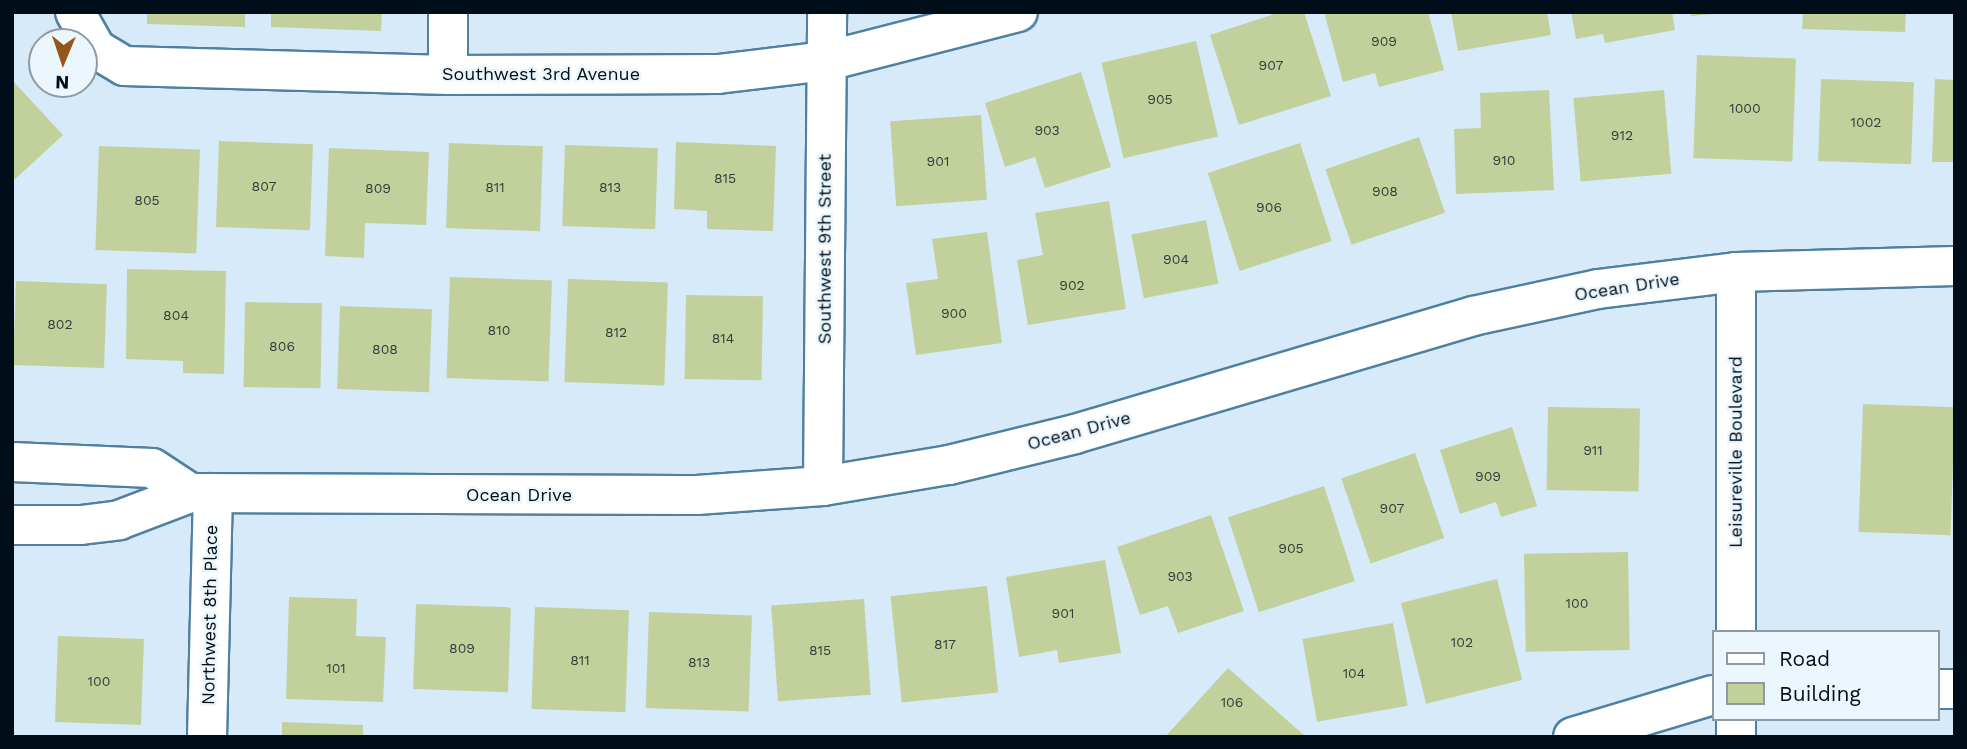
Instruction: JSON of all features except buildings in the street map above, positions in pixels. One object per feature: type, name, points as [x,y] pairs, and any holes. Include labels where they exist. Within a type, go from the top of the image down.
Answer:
[{"type":"street","points":[[448,75],[449,12]]},
{"type":"street","name":"Southwest 9th Street","points":[[823,486],[827,12]]},
{"type":"street","name":"Southwest 3rd Avenue","points":[[76,16],[96,49],[124,66],[448,75],[718,74],[827,61],[1018,12]]},
{"type":"street","name":"Ocean Drive","points":[[12,525],[81,525],[119,520],[201,493],[697,495],[823,486],[949,465],[1075,434],[1474,316],[1598,289],[1736,272],[1955,266]]},
{"type":"street","name":"Leisureville Boulevard","points":[[1736,272],[1736,630]]},
{"type":"street","points":[[12,462],[152,468],[201,493]]},
{"type":"street","name":"Northwest 8th Place","points":[[201,493],[207,737]]},
{"type":"street","points":[[1573,737],[1712,695]]}]
